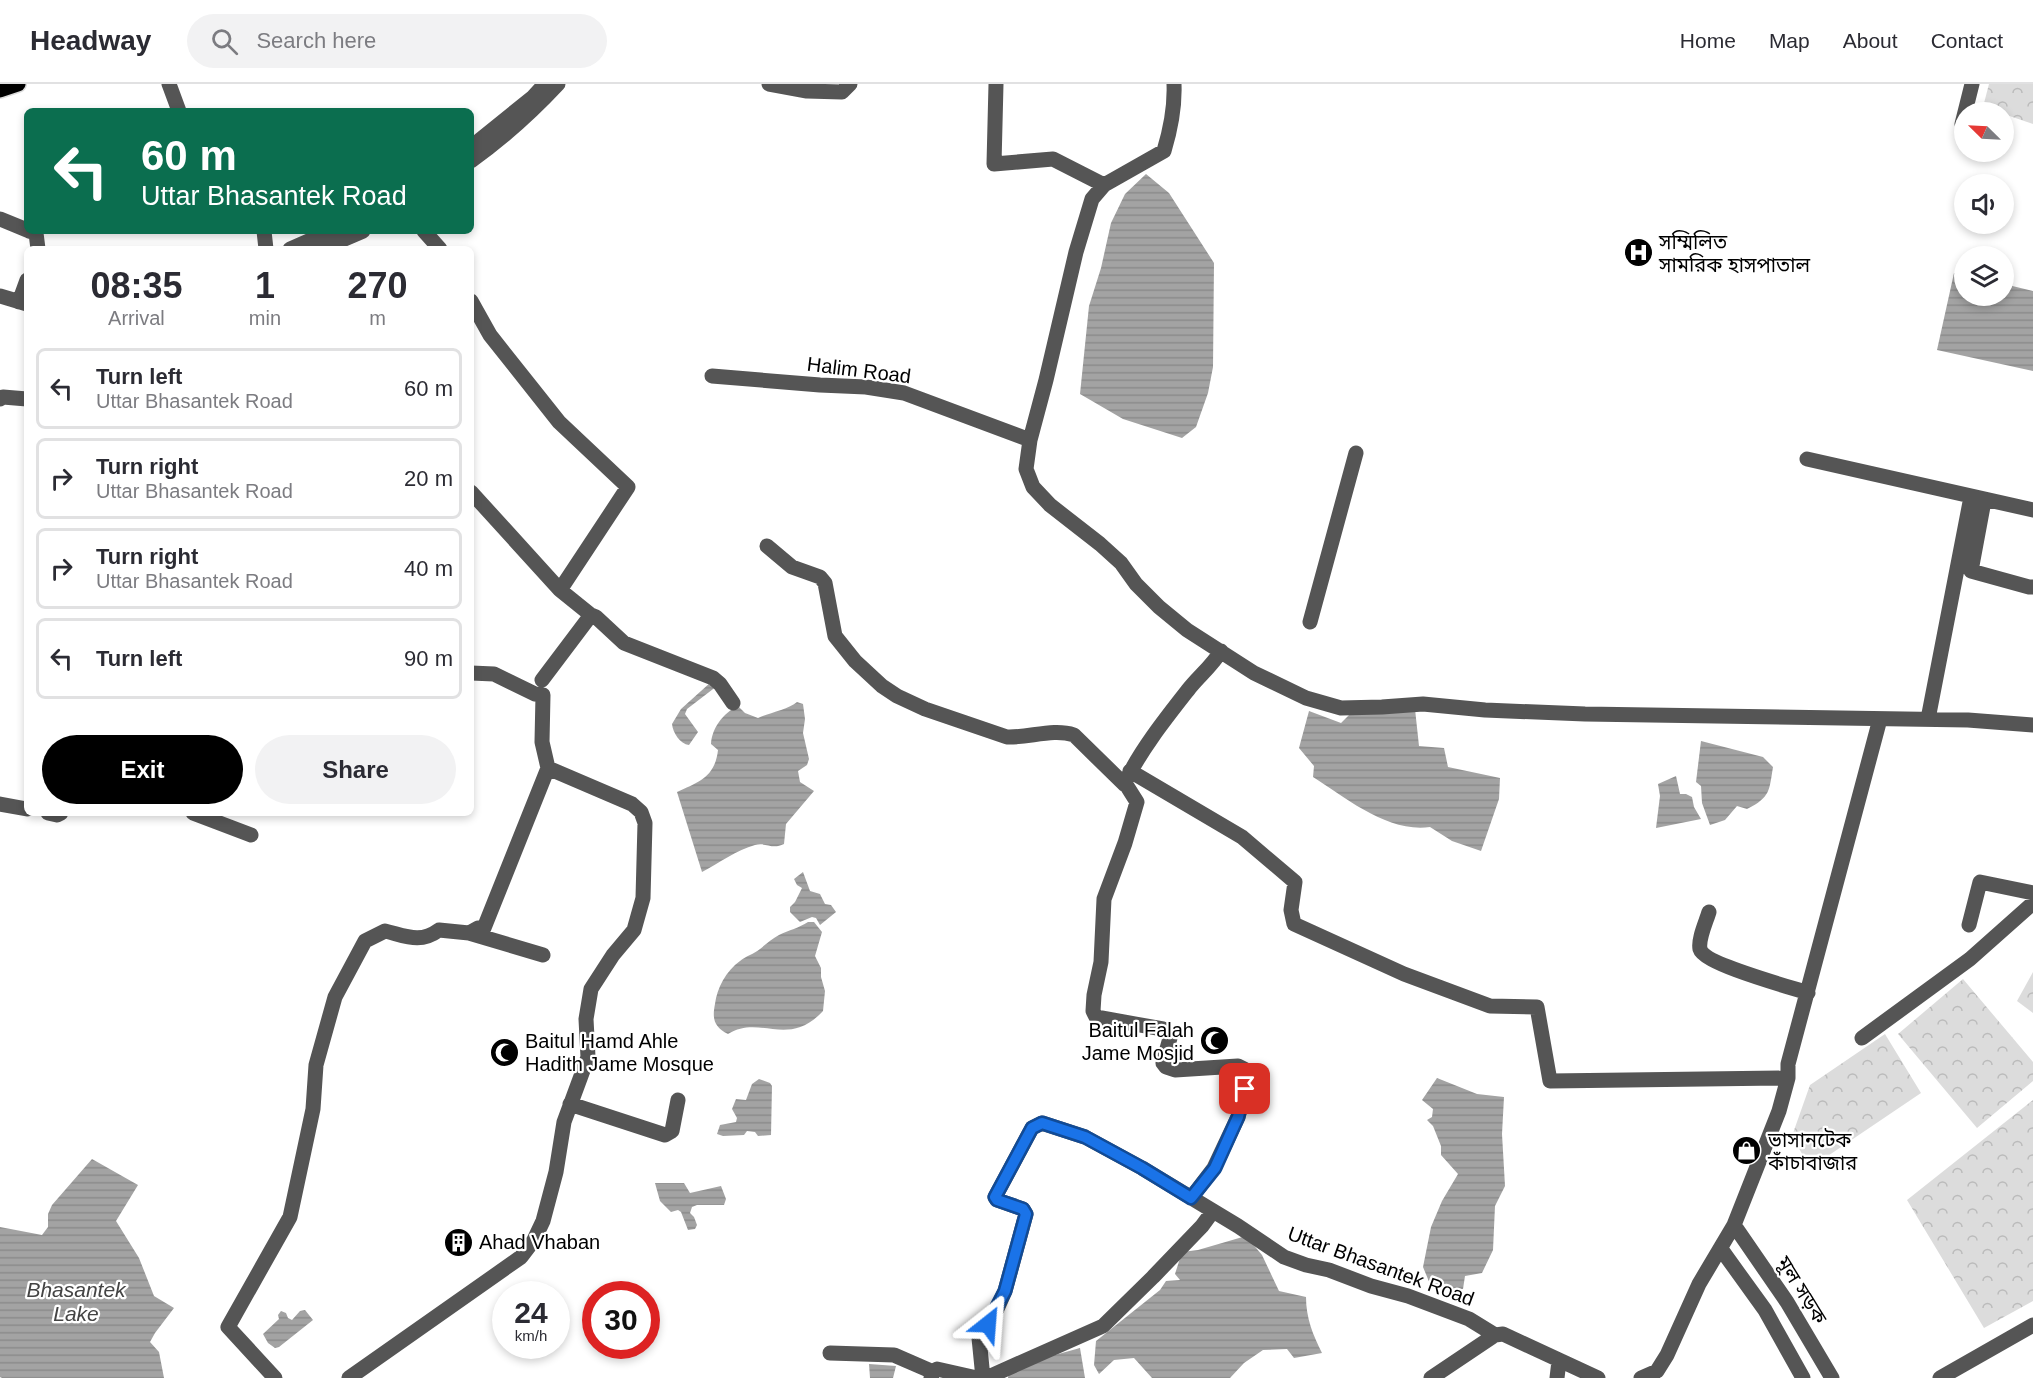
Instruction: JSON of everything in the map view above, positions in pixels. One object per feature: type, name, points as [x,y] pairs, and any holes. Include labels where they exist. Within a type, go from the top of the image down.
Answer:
[{"type":"main road","points":[[0,90],[18,84]]},
{"type":"street","points":[[169,84],[178,108]]},
{"type":"street","points":[[474,145],[533,97],[545,84]]},
{"type":"street","points":[[474,159],[505,137],[558,84]]},
{"type":"street","points":[[769,84],[807,91],[842,92],[850,84]]},
{"type":"street","points":[[996,84],[994,164],[1053,159],[1104,185]]},
{"type":"street","points":[[1174,84],[1173,122],[1164,151],[1104,185],[1092,199],[1030,440],[1026,469],[1033,487],[1050,505],[1121,563],[1136,584],[1187,630],[1254,673],[1283,688],[1306,698],[1341,708],[1423,704],[1485,710],[1586,714],[1928,719],[2033,725]]},
{"type":"street","points":[[1967,102],[1971,84]]},
{"type":"street","points":[[0,219],[24,229]]},
{"type":"street","points":[[297,246],[324,234]]},
{"type":"street","points":[[328,246],[356,234]]},
{"type":"street","points":[[427,234],[437,246]]},
{"type":"street","points":[[0,296],[23,303]]},
{"type":"street","points":[[474,306],[490,335],[559,422],[628,487],[560,590]]},
{"type":"street","name":"Halim Road","points":[[712,375],[866,387],[904,393],[1030,440]]},
{"type":"street","points":[[0,399],[3,397],[24,399]]},
{"type":"street","points":[[1310,622],[1356,453]]},
{"type":"street","points":[[1807,459],[2033,510]]},
{"type":"street","points":[[474,495],[560,590],[596,617],[624,643],[713,678],[733,703]]},
{"type":"street","points":[[1978,499],[1971,571],[2033,587]]},
{"type":"street","points":[[1928,719],[1978,499]]},
{"type":"street","points":[[767,546],[792,567],[820,577],[825,583],[836,636],[855,661],[882,686],[897,696],[925,709],[1007,737],[1019,738],[1066,732],[1074,735],[1128,778],[1242,837],[1295,882],[1291,910],[1294,924],[1404,974],[1490,1006],[1537,1007],[1550,1081],[1788,1077]]},
{"type":"street","points":[[542,680],[591,615]]},
{"type":"street","points":[[1128,778],[1189,689],[1216,660],[1221,651]]},
{"type":"street","points":[[469,933],[478,928],[484,928],[548,768],[542,742],[543,695],[535,694],[494,674],[474,673]]},
{"type":"street","points":[[1641,1378],[1657,1371],[1667,1355],[1699,1284],[1734,1225],[1779,1111],[1788,1077],[1788,1064],[1880,718]]},
{"type":"street","points":[[349,1378],[521,1257],[534,1240],[543,1221],[556,1172],[564,1122],[588,1057],[586,1019],[591,989],[613,955],[634,930],[643,898],[645,824],[641,812],[632,804],[548,768]]},
{"type":"street","points":[[1128,778],[1137,801],[1125,843],[1104,899],[1101,962],[1093,1011],[1096,1017],[1105,1020],[1163,1029],[1170,1038],[1163,1063],[1166,1067],[1175,1070],[1238,1066],[1249,1075],[1238,1117],[1215,1168],[1191,1198]]},
{"type":"street","points":[[0,804],[24,808]]},
{"type":"street","points":[[201,816],[251,835]]},
{"type":"street","points":[[1969,925],[1980,882],[2033,893]]},
{"type":"street","points":[[1862,1038],[1970,959],[2033,903]]},
{"type":"street","points":[[1709,912],[1699,945],[1701,952],[1707,958],[1740,972],[1808,993]]},
{"type":"street","points":[[274,1378],[228,1327],[290,1217],[313,1109],[316,1065],[335,998],[365,941],[385,931],[418,939],[430,937],[439,930],[469,933],[543,955]]},
{"type":"street","points":[[570,1104],[665,1135],[672,1131],[678,1100]]},
{"type":"street","name":"Uttar Bhasantek Road","points":[[985,1378],[979,1338],[1005,1291],[1026,1214],[1023,1209],[997,1200],[995,1197],[1032,1128],[1042,1123],[1085,1137],[1142,1168],[1284,1257],[1408,1296],[1469,1319],[1495,1335],[1503,1334],[1598,1378]]},
{"type":"street","points":[[985,1378],[1103,1326],[1154,1277],[1202,1226],[1212,1211]]},
{"type":"street","name":"মূল সড়ক","points":[[1734,1225],[1787,1302],[1832,1378]]},
{"type":"street","points":[[1720,1249],[1765,1310],[1803,1378]]},
{"type":"street","points":[[1940,1378],[2033,1324]]},
{"type":"street","points":[[1431,1378],[1495,1335]]},
{"type":"street","points":[[830,1353],[894,1355],[932,1375],[937,1369],[977,1378]]},
{"type":"street","points":[[1557,1378],[1559,1361]]},
{"type":"green space","points":[[1989,84],[2033,84],[2033,124],[2014,118],[2014,102],[1984,102]]},
{"type":"green space","points":[[2033,972],[2033,1013],[2017,1001]]},
{"type":"green space","points":[[1963,979],[2033,1062],[2033,1081],[1977,1128],[1898,1034]]},
{"type":"green space","points":[[1885,1034],[1921,1093],[1810,1168],[1792,1136],[1810,1085]]},
{"type":"green space","points":[[2033,1100],[2033,1301],[1984,1328],[1907,1200]]},
{"type":"water","points":[[1146,174],[1169,193],[1214,263],[1213,367],[1208,393],[1196,427],[1182,438],[1123,419],[1080,394],[1089,306],[1101,268],[1111,223],[1125,194]]},
{"type":"water","points":[[1954,273],[1954,306],[2014,306],[2014,286],[2033,291],[2033,371],[1937,350]]},
{"type":"water","points":[[711,682],[717,686],[687,709],[685,714],[698,732],[689,745],[683,743],[678,738],[672,724],[681,709]]},
{"type":"water","points":[[797,702],[803,704],[805,719],[803,733],[809,759],[807,765],[798,771],[800,782],[814,791],[786,824],[784,844],[776,846],[759,844],[748,847],[702,872],[677,792],[710,773],[718,750],[711,744],[712,738],[719,722],[728,713],[738,706],[745,713],[758,718]]},
{"type":"water","points":[[1415,709],[1419,746],[1444,748],[1448,767],[1500,778],[1499,799],[1481,851],[1452,841],[1430,827],[1399,825],[1353,804],[1313,777],[1314,766],[1299,748],[1309,711],[1341,723],[1351,713]]},
{"type":"water","points":[[1701,741],[1763,757],[1773,767],[1765,797],[1747,809],[1737,806],[1725,820],[1710,825],[1702,803],[1701,786],[1696,782]]},
{"type":"water","points":[[1676,776],[1680,794],[1692,797],[1694,807],[1701,819],[1656,828],[1660,796],[1658,784]]},
{"type":"water","points":[[803,872],[810,891],[820,894],[825,904],[831,905],[836,912],[820,925],[816,918],[812,917],[800,922],[790,912],[790,907],[802,888],[794,879]]},
{"type":"water","points":[[808,922],[814,922],[822,932],[815,956],[821,968],[825,991],[823,1011],[810,1022],[798,1028],[786,1030],[751,1027],[728,1034],[720,1028],[714,1018],[714,1009],[720,986],[730,970],[742,959],[758,951],[776,937]]},
{"type":"water","points":[[1437,1078],[1477,1094],[1504,1097],[1502,1134],[1505,1186],[1495,1206],[1493,1250],[1482,1273],[1465,1276],[1463,1289],[1449,1290],[1430,1284],[1423,1267],[1431,1227],[1442,1201],[1458,1174],[1441,1155],[1441,1146],[1433,1126],[1427,1120],[1432,1117],[1433,1109],[1422,1100]]},
{"type":"water","points":[[759,1079],[772,1086],[771,1135],[758,1136],[755,1132],[747,1131],[744,1135],[717,1134],[720,1125],[736,1122],[737,1118],[732,1109],[736,1099],[746,1100],[752,1084]]},
{"type":"water","name":"Bhasantek Lake","points":[[92,1159],[138,1185],[116,1221],[139,1258],[154,1296],[174,1308],[150,1342],[159,1352],[164,1378],[2,1378],[0,1377],[0,1227],[42,1235],[48,1227],[48,1214],[52,1205]]},
{"type":"water","points":[[655,1183],[684,1183],[690,1193],[721,1186],[726,1199],[724,1205],[692,1207],[690,1213],[697,1225],[695,1229],[688,1230],[681,1212],[678,1210],[671,1212],[660,1201]]},
{"type":"water","points":[[1246,1236],[1262,1255],[1279,1291],[1306,1297],[1311,1326],[1322,1353],[1294,1358],[1287,1349],[1263,1350],[1244,1363],[1230,1378],[1152,1378],[1134,1358],[1114,1360],[1099,1374],[1094,1365],[1096,1341],[1160,1290],[1166,1281],[1180,1280],[1175,1274],[1182,1252],[1198,1250]]},
{"type":"water","points":[[305,1310],[313,1320],[279,1347],[275,1348],[268,1343],[263,1334],[279,1319],[278,1315],[281,1311],[292,1320],[300,1311]]},
{"type":"water","points":[[1080,1348],[1085,1378],[1008,1378],[1009,1371],[1033,1361]]},
{"type":"water","points":[[869,1364],[896,1366],[893,1378],[870,1378]]},
{"type":"place","name":"সম্মিলিত সামরিক হাসপাতাল","points":[[1638,253]]},
{"type":"place","name":"Baitul Falah Jame Mosjid","points":[[1215,1041]]},
{"type":"place","name":"Baitul Hamd Ahle Hadith Jame Mosque","points":[[504,1052]]},
{"type":"place","name":"ভাসানটেক কাঁচাবাজার","points":[[1747,1151]]},
{"type":"place","name":"Ahad Vhaban","points":[[458,1242]]},
{"type":"route","points":[[988,1324],[1005,1291],[1026,1214],[1023,1209],[997,1200],[995,1197],[1032,1128],[1042,1123],[1085,1137],[1191,1198],[1215,1168],[1238,1117],[1245,1089]]}]
